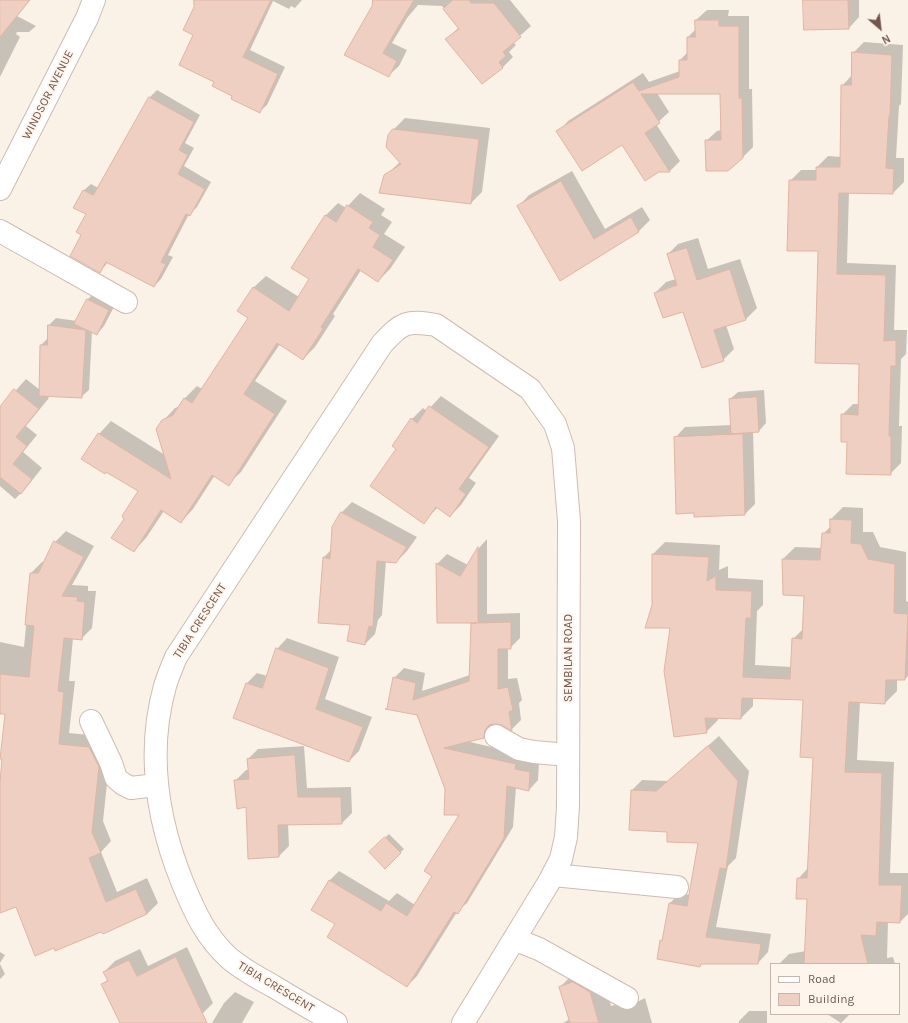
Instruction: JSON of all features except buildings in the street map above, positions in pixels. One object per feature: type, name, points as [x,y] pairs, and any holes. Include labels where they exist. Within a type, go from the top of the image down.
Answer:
[{"type":"street","name":"WINDSOR AVENUE","points":[[0,187],[87,18],[94,0]]},
{"type":"street","points":[[0,231],[126,302]]},
{"type":"street","name":"TIBIA CRESCENT","points":[[336,1023],[230,959],[213,941],[195,913],[176,865],[162,823],[156,785],[155,747],[159,716],[165,686],[176,657],[382,344],[396,329],[409,323],[436,325]]},
{"type":"street","name":"SEMBILAN ROAD","points":[[436,325],[530,389],[555,424],[563,448],[569,521],[568,806],[566,837],[561,859],[463,1023]]},
{"type":"street","points":[[91,721],[111,763],[116,778],[131,788],[156,785]]},
{"type":"street","points":[[496,736],[519,749],[568,755]]},
{"type":"street","points":[[552,875],[677,887]]},
{"type":"street","points":[[514,939],[539,949],[628,998]]}]
